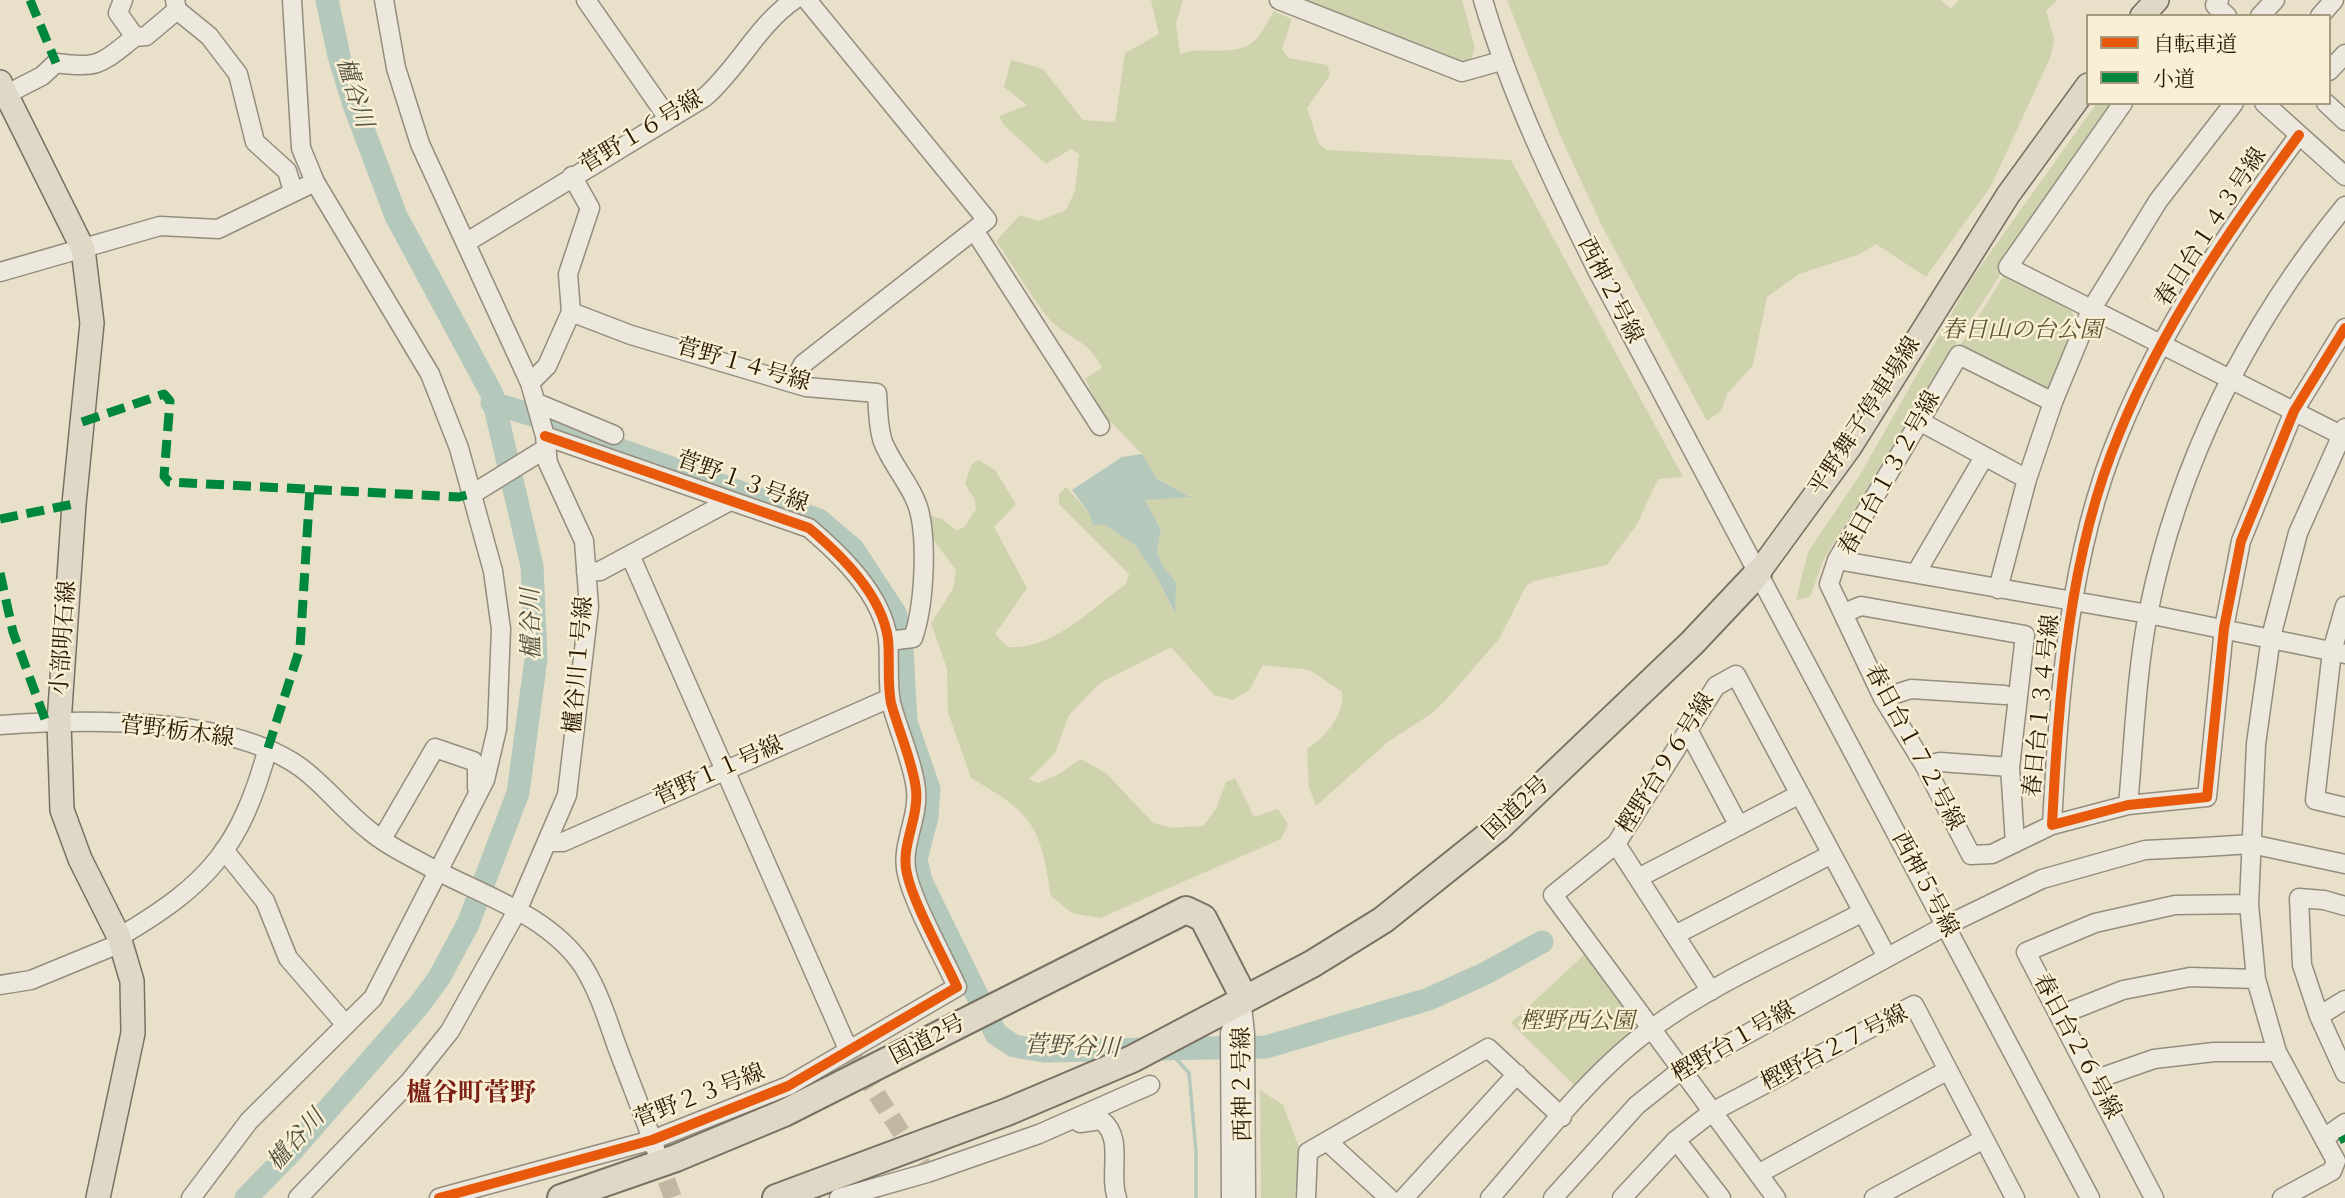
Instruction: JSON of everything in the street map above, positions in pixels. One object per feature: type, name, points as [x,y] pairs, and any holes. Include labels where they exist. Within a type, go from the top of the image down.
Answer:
[{"type":"highway","name":"国道2号","points":[[776,1198],[1007,1112],[1103,1072],[1205,1023],[1312,964],[1383,920],[1498,828],[1682,652],[1758,573]]},
{"type":"highway","name":"国道2号","points":[[561,1198],[676,1158],[784,1114],[1186,910],[1203,918],[1240,990],[1241,1001]]},
{"type":"main road","points":[[2144,14],[2157,0]]},
{"type":"main road","name":"平野舞子停車場線","points":[[1758,573],[1850,447],[2008,195],[2086,88]]},
{"type":"main road","name":"小部明石線","points":[[3,89],[83,249],[92,323],[59,723],[62,810],[80,859],[120,940],[132,981],[133,1033],[98,1198]]},
{"type":"street","points":[[191,1198],[249,1122],[373,998],[485,780],[497,730],[501,629],[493,571],[474,493],[430,374],[315,182],[301,148],[292,0]]},
{"type":"street","name":"櫨谷川１号線","points":[[299,1197],[410,1081],[450,1031],[517,911],[567,795],[589,607],[584,541],[548,463],[537,403],[530,383],[421,144],[396,68],[384,0]]},
{"type":"street","points":[[586,0],[668,118]]},
{"type":"street","name":"菅野１６号線","points":[[467,242],[719,84],[773,15],[794,0]]},
{"type":"street","points":[[807,0],[980,225],[1100,426]]},
{"type":"street","points":[[1279,0],[1462,72],[1501,61]]},
{"type":"street","name":"西神２号線","points":[[1483,0],[1501,61],[1540,156],[1758,573]]},
{"type":"street","points":[[2219,0],[2215,5],[2225,14]]},
{"type":"street","points":[[2262,14],[2275,0]]},
{"type":"street","points":[[2322,14],[2334,0]]},
{"type":"street","points":[[3,89],[42,76],[56,63],[86,67],[100,64],[135,37],[146,36],[176,5],[209,36],[238,74],[255,142],[287,172],[293,191]]},
{"type":"street","points":[[120,7],[135,37]]},
{"type":"street","points":[[2331,69],[2345,54]]},
{"type":"street","points":[[2122,105],[2008,267],[2162,346],[2344,433],[2298,533],[2271,637],[2256,744],[2249,904],[2256,979],[2277,1052],[2339,1135],[2332,1171],[2282,1198]]},
{"type":"street","points":[[1998,589],[2026,479],[2053,402],[2091,310],[2158,201],[2232,105]]},
{"type":"street","points":[[2266,105],[2299,135],[2341,165]]},
{"type":"street","name":"春日台１４３号線","points":[[2075,601],[2089,525],[2118,434],[2200,275],[2299,135]]},
{"type":"street","points":[[530,383],[547,366],[571,312],[568,274],[590,208],[572,176]]},
{"type":"street","points":[[0,271],[160,226],[218,229],[315,182]]},
{"type":"street","points":[[2128,805],[2148,614],[2186,474],[2230,377],[2314,243],[2345,206]]},
{"type":"street","points":[[793,383],[803,364],[980,225]]},
{"type":"street","name":"菅野１４号線","points":[[571,312],[631,335],[793,383],[877,393],[882,440],[920,514],[920,617],[913,638],[888,641]]},
{"type":"street","points":[[2224,628],[2241,541],[2294,411],[2345,328]]},
{"type":"street","name":"春日台１３２号線","points":[[2053,402],[1959,355],[1837,560],[2148,614],[2339,652]]},
{"type":"street","points":[[537,403],[614,435]]},
{"type":"street","points":[[1919,421],[2026,479]]},
{"type":"street","points":[[474,493],[545,442]]},
{"type":"street","name":"菅野１３号線","points":[[545,442],[809,528],[828,544],[874,599],[884,618],[888,641],[890,698],[916,788],[916,810],[905,855],[907,876],[957,987]]},
{"type":"street","points":[[1916,573],[1984,457]]},
{"type":"street","points":[[586,572],[600,571],[730,501]]},
{"type":"street","points":[[630,555],[848,1049]]},
{"type":"street","name":"春日台１７２号線","points":[[1837,560],[1829,584],[1883,698],[1925,766],[1971,855],[1992,854],[2052,825]]},
{"type":"street","name":"西神５号線","points":[[1758,573],[2090,1198]]},
{"type":"street","name":"春日台１３４号線","points":[[2075,601],[2059,705],[2052,825],[2128,805],[2207,797],[2224,628]]},
{"type":"street","points":[[1844,613],[1861,606],[2025,635],[2010,767],[2015,843]]},
{"type":"street","points":[[2345,606],[2315,800],[2345,807]]},
{"type":"street","name":"樫野台９６号線","points":[[1776,1198],[1553,895],[1616,844],[1716,685],[1735,675],[1886,957]]},
{"type":"street","points":[[1883,698],[1911,690],[2005,695]]},
{"type":"street","name":"菅野１１号線","points":[[547,842],[563,842],[890,698]]},
{"type":"street","name":"菅野栃木線","points":[[0,724],[139,725],[218,733],[268,748],[301,768],[382,839],[438,872],[517,911]]},
{"type":"street","points":[[1688,730],[1739,825]]},
{"type":"street","points":[[0,985],[32,980],[120,940],[166,910],[203,878],[237,834],[254,799],[268,748]]},
{"type":"street","points":[[382,839],[435,748],[473,761],[477,766],[477,796]]},
{"type":"street","points":[[1925,766],[1940,762],[2010,767]]},
{"type":"street","points":[[1640,877],[1800,794]]},
{"type":"street","points":[[1616,844],[1640,877],[1711,991]]},
{"type":"street","name":"樫野台１号線","points":[[1553,1198],[1637,1105],[1681,1070],[1886,957],[2042,879],[2145,850],[2251,844],[2345,864]]},
{"type":"street","points":[[224,850],[265,901],[288,958],[346,1025]]},
{"type":"street","points":[[1675,935],[1830,855]]},
{"type":"street","points":[[2345,906],[2324,900],[2299,898],[2302,965],[2319,1016],[2345,1073]]},
{"type":"street","name":"春日台２６号線","points":[[2154,1198],[2026,952],[2095,923],[2175,905],[2249,904]]},
{"type":"street","points":[[517,911],[543,925],[566,945],[583,966],[598,994],[654,1145]]},
{"type":"street","points":[[1490,1198],[1616,1059],[1651,1029],[1711,991],[1861,913]]},
{"type":"street","points":[[2060,1015],[2123,990],[2190,977],[2256,979]]},
{"type":"street","name":"菅野２３号線","points":[[439,1198],[654,1145],[788,1086],[957,987]]},
{"type":"street","points":[[2319,1016],[2345,1000]]},
{"type":"street","name":"西神２号線","points":[[1231,1198],[1241,1001]]},
{"type":"street","name":"樫野台２７号線","points":[[1622,1198],[1676,1140],[1712,1112],[1913,1005],[2015,1198]]},
{"type":"street","points":[[1306,1198],[1308,1152],[1488,1048],[1562,1117]]},
{"type":"street","points":[[2094,1080],[2154,1059],[2214,1052],[2277,1052]]},
{"type":"street","name":"西神２号線","points":[[1238,1065],[1246,1198]]},
{"type":"street","points":[[1758,1174],[1948,1070]]},
{"type":"street","points":[[1404,1198],[1517,1074]]},
{"type":"street","points":[[839,1198],[927,1172],[1056,1127],[1150,1085]]},
{"type":"street","points":[[1056,1127],[1101,1120],[1109,1126],[1114,1137],[1117,1198]]},
{"type":"street","points":[[1874,1198],[1984,1139]]},
{"type":"street","points":[[1676,1140],[1721,1198]]},
{"type":"street","points":[[1327,1141],[1389,1198]]},
{"type":"green space","points":[[1151,0],[1183,0],[1176,24],[1180,54],[1240,49],[1259,36],[1274,11],[1292,19],[1282,49],[1288,58],[1327,65],[1330,75],[1307,108],[1319,144],[1327,150],[1511,160],[1683,477],[1658,479],[1637,524],[1607,565],[1534,581],[1526,586],[1499,639],[1445,701],[1431,714],[1389,741],[1316,806],[1309,787],[1307,749],[1337,717],[1342,692],[1310,670],[1263,665],[1249,690],[1233,700],[1214,695],[1171,647],[1100,683],[1069,715],[1055,753],[1029,779],[1038,783],[1057,775],[1081,759],[1106,773],[1153,823],[1172,828],[1203,826],[1216,809],[1226,782],[1235,778],[1254,817],[1278,809],[1288,824],[1281,839],[1100,918],[1072,913],[1051,896],[1043,852],[1030,824],[1021,812],[971,778],[948,712],[947,669],[931,623],[953,589],[956,570],[928,533],[926,523],[932,516],[942,519],[957,531],[965,526],[976,509],[975,500],[965,484],[971,465],[979,460],[995,470],[1016,504],[994,527],[1027,588],[995,634],[1008,647],[1025,646],[1056,635],[1126,584],[1129,574],[1059,504],[1059,494],[1066,487],[1089,513],[1093,526],[1104,523],[1135,545],[1157,577],[1174,613],[1176,583],[1163,566],[1157,551],[1161,530],[1145,500],[1190,496],[1157,479],[1142,454],[1102,413],[1085,379],[1102,368],[1097,359],[1049,318],[996,241],[1020,215],[1039,221],[1066,210],[1075,191],[1079,154],[1071,149],[1046,164],[1003,124],[999,116],[1027,105],[1004,87],[1011,60],[1043,69],[1083,120],[1115,122],[1125,53],[1159,34]]},
{"type":"green space","points":[[1301,0],[1462,0],[1475,48],[1471,59],[1462,65]]},
{"type":"green space","points":[[1507,0],[1941,0],[1951,9],[1959,0],[2057,0],[2046,11],[2054,38],[2051,56],[1991,186],[1926,277],[1876,244],[1860,254],[1799,274],[1767,297],[1753,365],[1727,394],[1721,411],[1707,421],[1602,226],[1559,133]]},
{"type":"green space","points":[[2096,105],[2117,105],[2077,156],[1951,351],[1824,559],[1810,597],[1796,600],[1808,552],[1860,475],[1970,281]]},
{"type":"green space","name":"春日山の台公園","points":[[2005,274],[2071,311],[2080,324],[2052,390],[2045,393],[1958,349]]},
{"type":"green space","name":"樫野西公園","points":[[1586,953],[1632,1016],[1632,1035],[1576,1087],[1511,1023]]},
{"type":"green space","points":[[1260,1090],[1283,1105],[1299,1147],[1295,1198],[1261,1198]]},
{"type":"shaded area","points":[[1142,454],[1157,479],[1191,497],[1145,500],[1161,530],[1157,551],[1163,566],[1176,583],[1175,614],[1157,577],[1135,545],[1104,524],[1093,526],[1089,513],[1072,490],[1122,457]]},
{"type":"waterway","name":"櫨谷川","points":[[246,1198],[291,1152],[419,1005],[439,978],[468,924],[518,793],[536,659],[532,566],[492,394],[396,216],[354,105],[339,56],[327,0]]},
{"type":"waterway","name":"菅野谷川","points":[[492,403],[560,423],[604,444],[819,520],[853,549],[895,613],[901,632],[906,722],[929,789],[927,817],[916,859],[921,881],[996,1034],[1014,1046],[1044,1051],[1266,1047],[1429,999],[1484,974],[1542,942]]},
{"type":"waterway","points":[[1169,1051],[1189,1073],[1196,1152],[1196,1198]]},
{"type":"tunnel","points":[[848,1049],[927,1173]]},
{"type":"tunnel","points":[[657,1155],[673,1198]]},
{"type":"marked path","points":[[30,0],[56,63]]},
{"type":"marked path","points":[[82,422],[164,394],[170,401],[164,476],[169,482],[459,497],[474,493]]},
{"type":"marked path","points":[[268,748],[300,648],[310,488]]},
{"type":"marked path","points":[[0,519],[74,504]]},
{"type":"marked path","points":[[0,573],[13,632],[46,722]]},
{"type":"marked path","points":[[2342,1136],[2345,1142]]},
{"type":"cycle path","points":[[2299,135],[2223,242],[2177,316],[2137,394],[2102,480],[2088,528],[2069,626],[2058,726],[2052,825],[2128,805],[2207,797],[2224,628],[2241,541],[2294,411],[2345,328]]},
{"type":"cycle path","points":[[439,1198],[652,1140],[788,1086],[957,987],[922,915],[907,874],[906,853],[915,811],[915,780],[891,703],[888,639],[884,623],[878,607],[859,578],[809,528],[545,436]]},
{"type":"district","name":"櫨谷町菅野","points":[[471,1095]]}]
